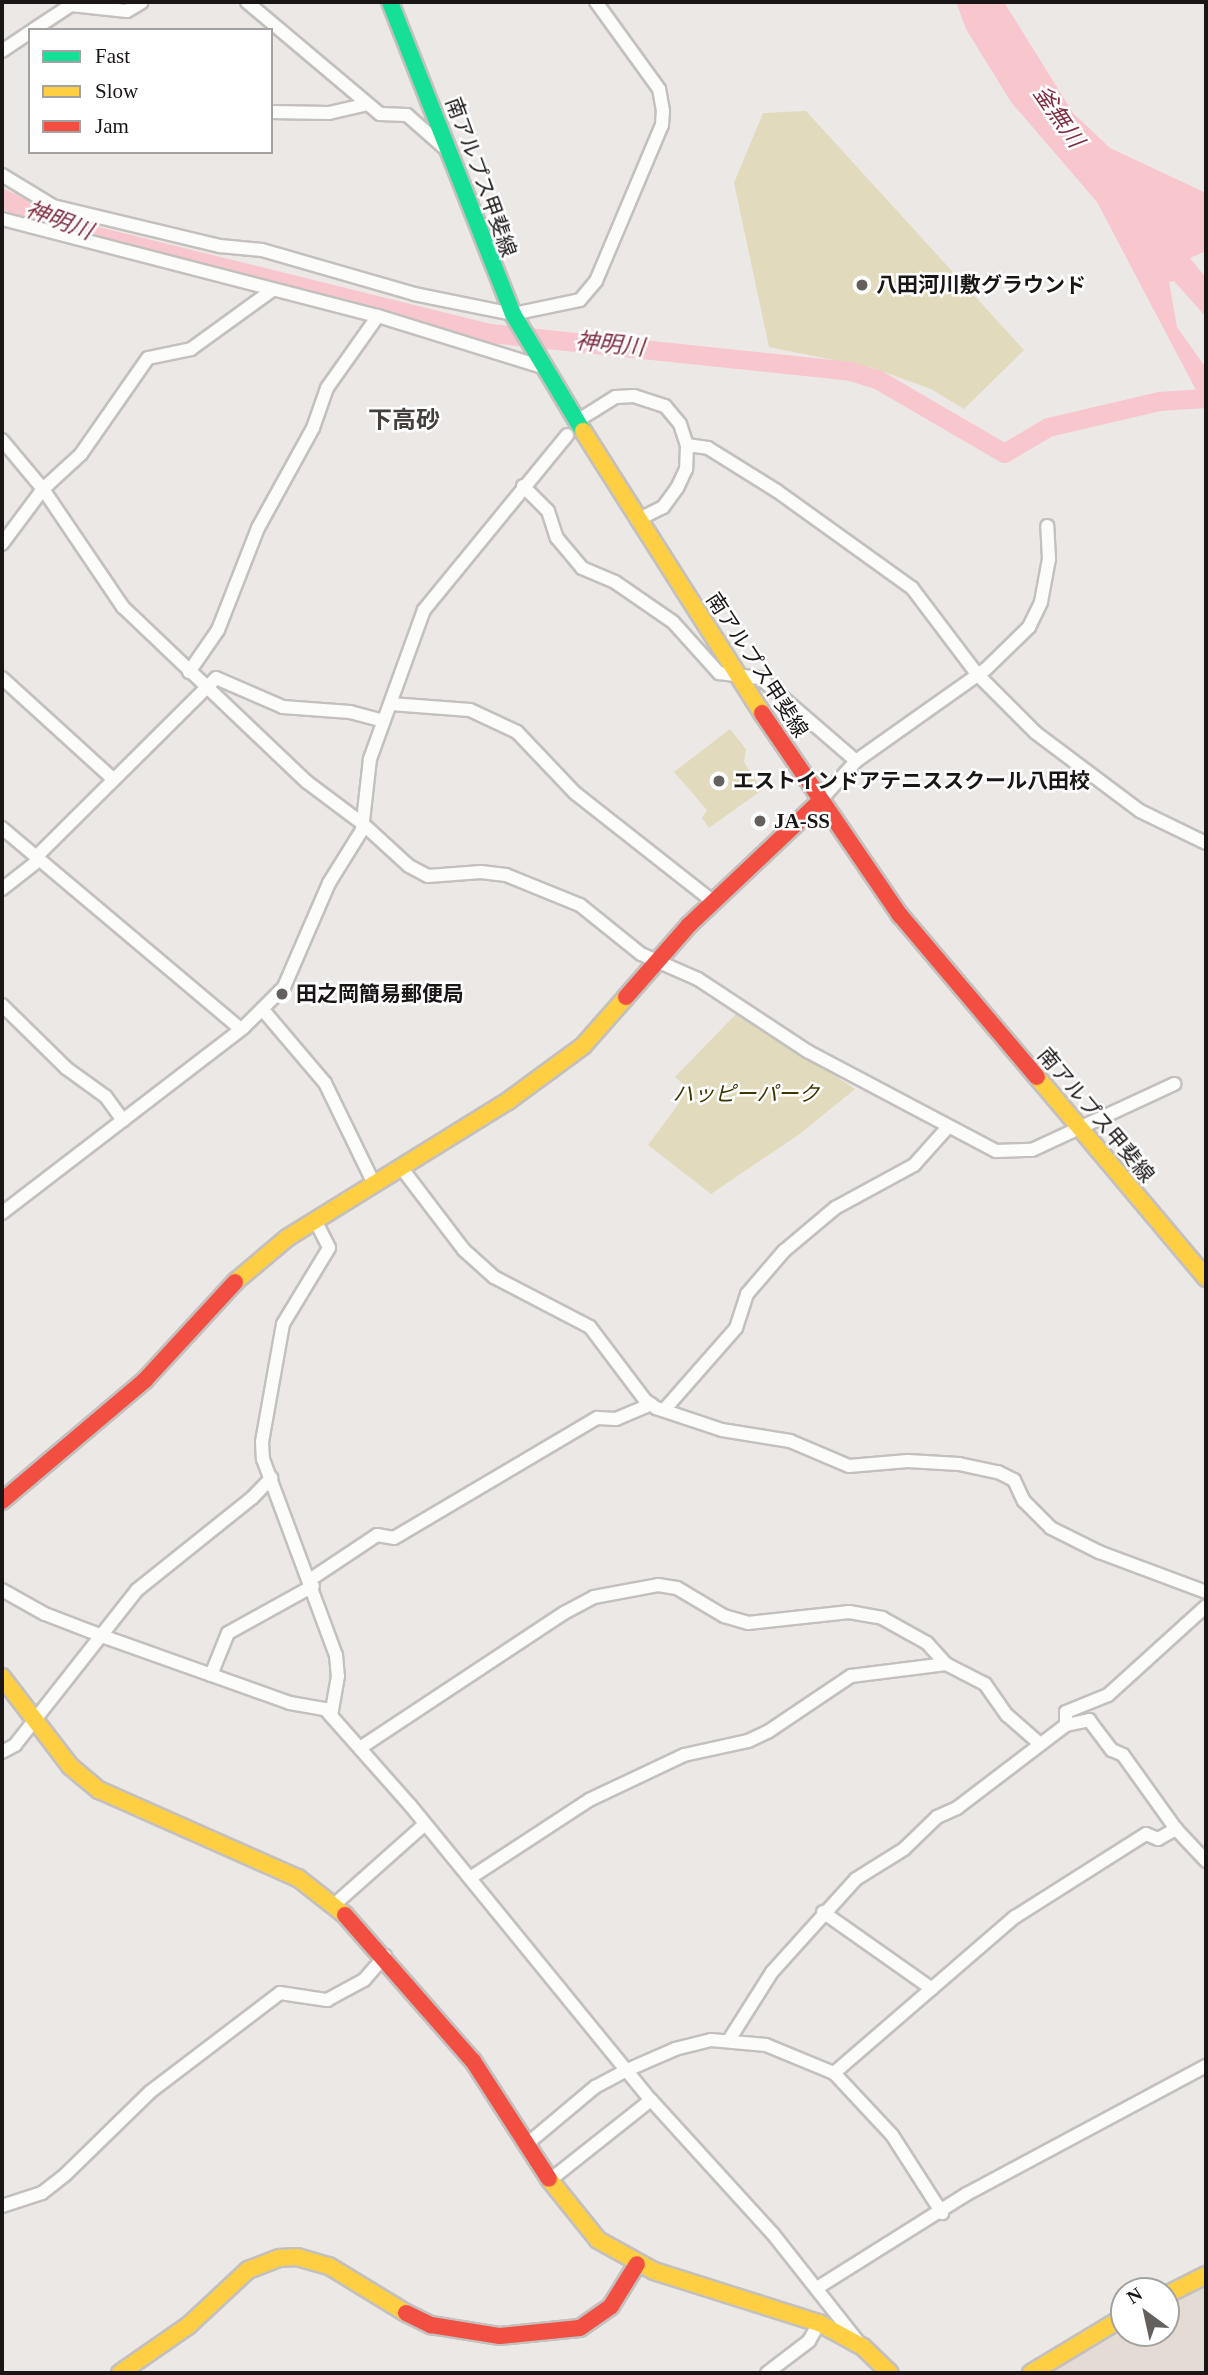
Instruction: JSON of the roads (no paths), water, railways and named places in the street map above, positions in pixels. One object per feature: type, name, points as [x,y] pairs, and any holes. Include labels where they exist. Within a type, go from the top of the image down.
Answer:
[{"type":"street","points":[[36,28],[71,5],[127,11],[142,2]]},
{"type":"street","points":[[247,2],[380,114],[407,115],[450,152]]},
{"type":"street","name":"南アルプス甲斐線","points":[[390,2],[515,317],[637,520],[741,677],[819,803],[900,915],[1206,1278]]},
{"type":"street","points":[[2,174],[53,206],[220,246],[262,250],[414,294],[515,317],[590,294],[662,125],[659,89],[596,2]]},
{"type":"street","points":[[5,43],[28,33]]},
{"type":"street","points":[[273,111],[329,113],[367,104]]},
{"type":"street","points":[[2,219],[539,360]]},
{"type":"street","points":[[2,544],[43,489],[81,454],[148,358],[191,349],[271,291]]},
{"type":"street","points":[[189,672],[218,630],[258,528],[313,428],[327,388],[378,316]]},
{"type":"street","points":[[585,416],[616,397],[652,399],[674,415],[687,445],[686,469],[677,488],[663,507],[637,520]]},
{"type":"street","points":[[3,1208],[123,1120],[240,1029],[263,1010],[296,967],[329,883],[363,824],[365,781],[424,610],[567,435]]},
{"type":"street","points":[[2,440],[43,489],[123,607],[307,782],[363,824],[409,866],[428,876],[481,872],[533,882],[580,905],[641,954],[698,979],[807,1051],[948,1128],[996,1151],[1032,1150],[1174,1084]]},
{"type":"street","points":[[687,445],[708,448],[776,491],[912,588],[977,674],[1016,716],[1083,770],[1140,811],[1206,842]]},
{"type":"street","points":[[523,486],[548,511],[557,538],[582,568],[615,582],[673,622],[719,673],[760,678],[856,761]]},
{"type":"street","points":[[2,1501],[145,1380],[260,1259],[315,1220],[583,1046],[712,901],[819,803],[856,761],[1010,649],[1038,610],[1049,559],[1047,526]]},
{"type":"street","points":[[2,678],[114,780]]},
{"type":"street","points":[[2,889],[38,859],[216,678],[283,707],[349,712],[384,721]]},
{"type":"street","points":[[391,704],[470,710],[506,726],[535,749],[575,793],[712,901]]},
{"type":"street","points":[[2,828],[240,1029]]},
{"type":"street","points":[[2,1005],[66,1068],[106,1097],[123,1120]]},
{"type":"street","points":[[263,1010],[325,1083],[373,1182]]},
{"type":"street","points":[[664,1410],[736,1328],[747,1294],[784,1251],[835,1208],[914,1165],[948,1128]]},
{"type":"street","points":[[400,1166],[464,1250],[495,1278],[590,1327],[651,1405],[722,1430],[790,1441],[849,1466],[908,1461],[959,1464],[998,1472],[1014,1480],[1024,1501],[1051,1528],[1099,1552],[1206,1592]]},
{"type":"street","points":[[315,1220],[329,1248],[283,1324],[262,1442],[271,1478],[312,1583],[336,1655],[338,1676],[331,1715]]},
{"type":"street","points":[[211,1675],[228,1633],[312,1583],[377,1535],[394,1538],[597,1418],[616,1419],[651,1405]]},
{"type":"street","points":[[2,1752],[15,1745],[137,1590],[252,1498],[271,1478]]},
{"type":"street","points":[[360,1748],[413,1709],[564,1613],[594,1597],[658,1585],[677,1588],[724,1616],[748,1623],[849,1612],[882,1618],[908,1629],[946,1664],[985,1684],[1007,1715],[1040,1745]]},
{"type":"street","points":[[2,1590],[45,1614],[102,1636],[290,1703],[314,1705],[331,1715],[470,1878],[625,2071],[817,2288],[863,2347],[890,2373]]},
{"type":"street","points":[[1066,1725],[1066,1712],[1108,1695],[1206,1606]]},
{"type":"street","points":[[470,1878],[589,1800],[684,1755],[748,1741],[769,1731],[851,1676],[946,1664]]},
{"type":"street","points":[[2,1677],[70,1766],[99,1790],[298,1878],[335,1904],[385,1956],[473,2060],[550,2180],[598,2240],[637,2264],[819,2323],[863,2347]]},
{"type":"street","points":[[729,2040],[772,1972],[823,1912],[856,1879],[904,1849],[937,1817],[957,1808],[1066,1725],[1088,1720],[1112,1751],[1123,1755],[1176,1829],[1206,1861]]},
{"type":"street","points":[[335,1904],[425,1824]]},
{"type":"street","points":[[834,2073],[1015,1917],[1146,1834],[1158,1839],[1176,1829]]},
{"type":"street","points":[[823,1912],[932,1989]]},
{"type":"street","points":[[2,2206],[42,2193],[65,2175],[150,2092],[280,1993],[327,2000],[364,1980],[385,1956]]},
{"type":"street","points":[[527,2144],[595,2087],[675,2049],[729,2040],[766,2045],[834,2073],[892,2135],[942,2213]]},
{"type":"street","points":[[817,2288],[942,2213],[967,2194],[1206,2066]]},
{"type":"street","points":[[550,2180],[650,2100]]},
{"type":"street","points":[[120,2373],[189,2325],[248,2270],[280,2258],[297,2257],[329,2266],[386,2303],[430,2325],[500,2336],[580,2328],[611,2306],[637,2264]]},
{"type":"street","points":[[1180,2288],[1206,2275]]},
{"type":"street","points":[[767,2373],[809,2341],[819,2323]]},
{"type":"street","points":[[1031,2373],[1110,2325]]},
{"type":"water","name":"釜無川","points":[[956,2],[1004,2],[1073,113],[1110,148],[1206,193],[1206,251],[1190,258],[1206,278],[1206,317],[1174,281],[1169,282],[1177,327],[1206,368],[1206,409],[1097,202],[1011,102],[966,29]]},
{"type":"waterway","name":"神明川","points":[[2,198],[65,228],[490,333],[850,371],[877,379],[1004,453],[1048,427],[1159,401],[1206,398]]},
{"type":"place","name":"八田河川敷グラウンド","points":[[862,285]]},
{"type":"place","name":"エストインドアテニススクール八田校","points":[[719,781]]},
{"type":"place","name":"JA-SS","points":[[760,821]]},
{"type":"place","name":"田之岡簡易郵便局","points":[[282,994]]},
{"type":"district","name":"下高砂","points":[[404,421]]},
{"type":"park label","name":"ハッピーパーク","points":[[746,1094]]}]
